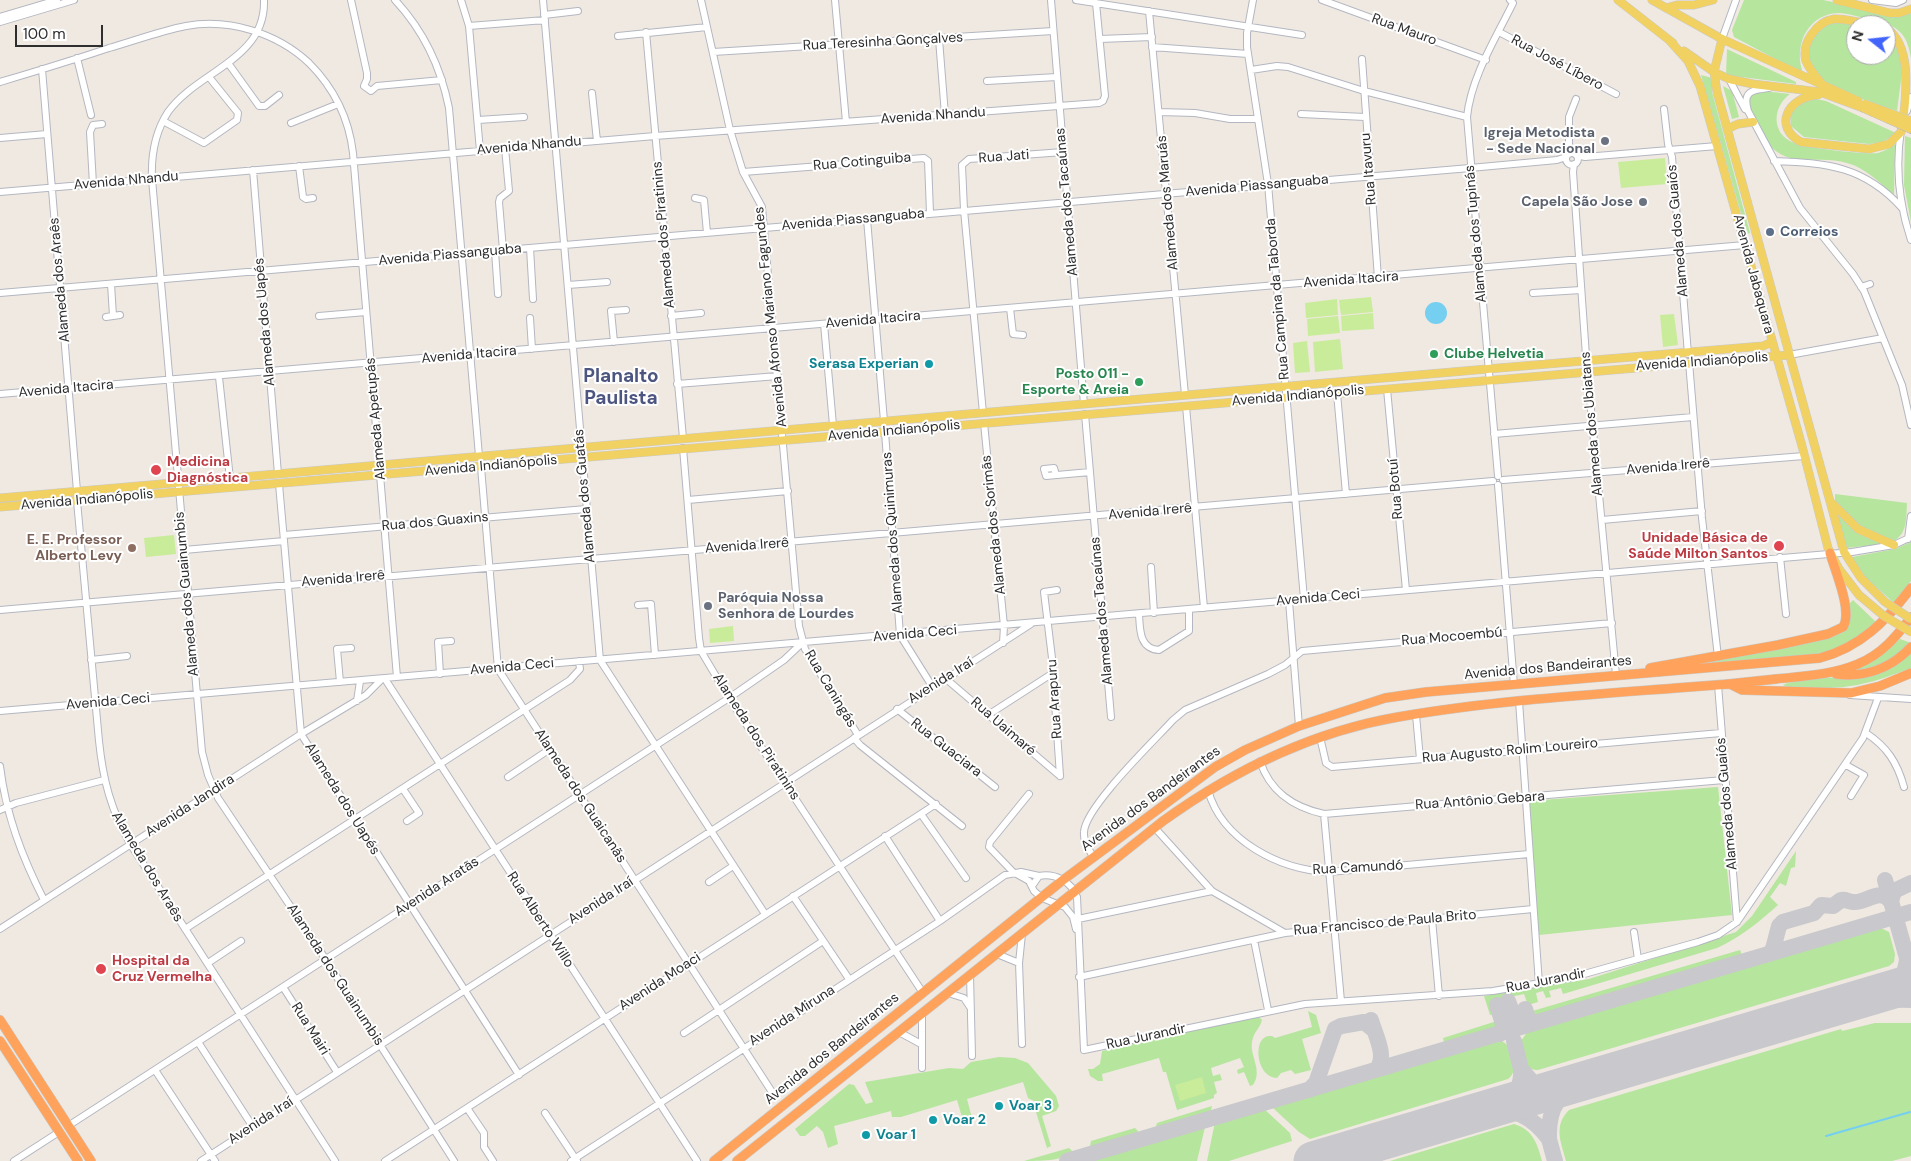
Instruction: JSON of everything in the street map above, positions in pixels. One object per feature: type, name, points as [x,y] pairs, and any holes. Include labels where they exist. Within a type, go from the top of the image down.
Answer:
[{"type":"highway","points":[[1621,675],[1641,669],[1718,657],[1828,634],[1843,627],[1847,615],[1846,606],[1830,553]]},
{"type":"highway","name":"Avenida dos Bandeirantes","points":[[714,1161],[1063,880],[1215,767],[1245,750],[1299,726],[1385,698],[1426,692],[1820,658],[1845,650],[1861,641],[1891,614],[1911,588]]},
{"type":"highway","name":"Avenida dos Bandeirantes","points":[[737,1161],[1155,828],[1208,790],[1260,761],[1320,737],[1349,728],[1416,715],[1519,701],[1718,685],[1831,673],[1859,664],[1877,654],[1886,647],[1910,620]]},
{"type":"highway","points":[[1831,673],[1852,675],[1880,669],[1891,665],[1911,647]]},
{"type":"highway","points":[[1729,684],[1742,690],[1839,694],[1880,686],[1911,673]]},
{"type":"highway","points":[[0,1020],[91,1161]]},
{"type":"highway","points":[[1,1046],[78,1161]]},
{"type":"main road","name":"Avenida Jabaquara","points":[[1618,0],[1670,41],[1714,72]]},
{"type":"main road","points":[[1652,0],[1722,39],[1911,129]]},
{"type":"main road","points":[[1666,8],[1677,5],[1694,6],[1713,0]]},
{"type":"main road","points":[[1836,0],[1890,13],[1899,13],[1911,9]]},
{"type":"main road","points":[[1825,87],[1806,60],[1806,45],[1812,35],[1825,22],[1833,19],[1846,21]]},
{"type":"main road","points":[[1714,72],[1729,79],[1830,95],[1907,121],[1908,53],[1900,36],[1896,34]]},
{"type":"main road","name":"Avenida Jabaquara","points":[[1722,39],[1714,72],[1727,129],[1844,552],[1861,578],[1885,602],[1910,620]]},
{"type":"main road","name":"Avenida Jabaquara","points":[[1670,41],[1688,61],[1697,77],[1777,356],[1830,553],[1859,594],[1884,616],[1911,632]]},
{"type":"main road","points":[[1830,95],[1800,98],[1789,108],[1788,123],[1796,139],[1807,143],[1869,149],[1889,144],[1901,132]]},
{"type":"main road","points":[[1727,129],[1738,124],[1753,122]]},
{"type":"main road","points":[[1745,245],[1754,245],[1762,256]]},
{"type":"main road","name":"Avenida Indianópolis","points":[[0,498],[1286,386],[1688,354],[1763,346],[1772,342]]},
{"type":"main road","name":"Avenida Indianópolis","points":[[0,507],[1286,398],[1587,370],[1789,355]]},
{"type":"main road","points":[[1804,456],[1820,460]]},
{"type":"main road","points":[[1831,501],[1858,529],[1894,545]]},
{"type":"street","points":[[0,17],[57,0]]},
{"type":"street","points":[[0,22],[74,0]]},
{"type":"street","name":"Alameda dos Guainumbis","points":[[264,0],[258,32],[250,44],[174,105],[163,121],[152,154],[152,179],[178,492],[202,752],[214,790],[454,1161]]},
{"type":"street","points":[[351,0],[367,73],[364,86],[366,90],[371,91],[377,86],[442,80]]},
{"type":"street","points":[[395,0],[420,33],[442,80],[449,108],[480,456]]},
{"type":"street","points":[[461,0],[470,26],[480,151]]},
{"type":"street","name":"Alameda dos Guatás","points":[[543,0],[600,660],[764,914]]},
{"type":"street","name":"Avenida Afonso Mariano Fagundes","points":[[701,0],[730,130],[743,172],[761,204],[765,228],[802,643]]},
{"type":"street","points":[[835,0],[846,122]]},
{"type":"street","name":"Alameda dos Tacaúnas","points":[[1051,0],[1084,404]]},
{"type":"street","points":[[1076,0],[1248,25],[1259,30],[1302,35]]},
{"type":"street","name":"Rua Campina da Taborda","points":[[1253,0],[1248,25],[1248,54],[1268,184],[1304,599]]},
{"type":"street","name":"Rua Mauro","points":[[1322,0],[1486,60]]},
{"type":"street","points":[[1722,39],[1736,0]]},
{"type":"street","points":[[1872,0],[1896,3],[1903,0]]},
{"type":"street","name":"Alameda dos Tupinás","points":[[1512,1],[1469,100],[1467,117],[1514,685]]},
{"type":"street","points":[[1096,3],[1100,39],[1152,37]]},
{"type":"street","points":[[470,26],[544,18],[578,11]]},
{"type":"street","name":"Alameda dos Maruás","points":[[1149,11],[1168,193],[1185,395]]},
{"type":"street","name":"Alameda Apetupás","points":[[0,82],[187,26],[226,25],[258,32],[281,42],[299,54],[324,79],[338,104],[350,132],[354,161],[397,678]]},
{"type":"street","points":[[618,36],[707,27]]},
{"type":"street","name":"Rua Teresinha Gonçalves","points":[[713,52],[1053,31]]},
{"type":"street","name":"Alameda dos Piratinins","points":[[646,32],[683,438]]},
{"type":"street","name":"Rua José Líbero","points":[[1499,32],[1616,94]]},
{"type":"street","points":[[939,39],[945,115]]},
{"type":"street","name":"Avenida Nhandu","points":[[0,192],[454,152],[1099,102],[1105,99],[1100,39]]},
{"type":"street","points":[[1152,47],[1248,54]]},
{"type":"street","points":[[77,58],[91,116]]},
{"type":"street","name":"Rua Itavuru","points":[[1362,59],[1378,278]]},
{"type":"street","points":[[228,63],[259,106],[265,106],[279,95]]},
{"type":"street","points":[[1251,70],[1282,66],[1467,117]]},
{"type":"street","name":"Alameda dos Araês","points":[[42,69],[77,492]]},
{"type":"street","points":[[163,121],[204,143],[236,120],[238,113],[209,76]]},
{"type":"street","points":[[987,81],[1056,76]]},
{"type":"street","points":[[1729,79],[1739,100],[1748,111]]},
{"type":"street","points":[[1775,87],[1748,93],[1745,100],[1748,111],[1800,208],[1862,287],[1902,385],[1911,425]]},
{"type":"street","points":[[592,93],[597,141]]},
{"type":"street","points":[[1911,97],[1907,121],[1901,132],[1898,182],[1902,208],[1911,240]]},
{"type":"street","name":"Alameda dos Ubiatans","points":[[1576,99],[1569,116],[1570,144],[1586,361],[1612,623],[1621,675]]},
{"type":"street","points":[[291,123],[338,104]]},
{"type":"street","name":"Alameda dos Guaiós","points":[[1664,109],[1668,144],[1671,150],[1688,354]]},
{"type":"street","points":[[1159,112],[1195,113],[1230,119],[1258,119]]},
{"type":"street","points":[[1301,114],[1365,117]]},
{"type":"street","points":[[478,120],[524,117]]},
{"type":"street","points":[[93,184],[90,132],[93,125],[102,124]]},
{"type":"street","points":[[0,138],[47,134]]},
{"type":"street","points":[[1572,159],[1585,156],[1717,146]]},
{"type":"street","points":[[503,250],[499,202],[500,198],[509,191],[506,148]]},
{"type":"street","name":"Rua Jati","points":[[964,210],[962,168],[966,160],[1063,152]]},
{"type":"street","name":"Rua Cotinguiba","points":[[743,172],[924,158],[928,161],[930,213]]},
{"type":"street","name":"Avenida Piassanguaba","points":[[0,293],[1572,159]]},
{"type":"street","points":[[1774,161],[1824,163],[1842,167],[1880,188],[1902,208]]},
{"type":"street","points":[[299,166],[303,197],[306,199],[313,198]]},
{"type":"street","name":"Alameda dos Uapés","points":[[252,170],[278,474]]},
{"type":"street","points":[[695,198],[704,200],[707,233]]},
{"type":"street","points":[[964,210],[983,413]]},
{"type":"street","points":[[867,219],[884,421]]},
{"type":"street","name":"Avenida Itacira","points":[[0,394],[220,377],[1076,302],[1579,261],[1745,245]]},
{"type":"street","points":[[530,248],[533,299]]},
{"type":"street","points":[[495,251],[498,294]]},
{"type":"street","points":[[568,285],[607,282]]},
{"type":"street","points":[[111,284],[113,316]]},
{"type":"street","points":[[1862,287],[1870,284]]},
{"type":"street","points":[[1533,292],[1581,290]]},
{"type":"street","points":[[1010,308],[1013,334],[1023,335]]},
{"type":"street","points":[[614,342],[611,311],[626,310]]},
{"type":"street","points":[[318,316],[366,312]]},
{"type":"street","points":[[671,316],[701,313]]},
{"type":"street","points":[[530,318],[532,349]]},
{"type":"street","points":[[824,324],[833,425]]},
{"type":"street","points":[[1789,355],[1883,338]]},
{"type":"street","points":[[1689,362],[1697,464],[1718,657]]},
{"type":"street","points":[[677,384],[778,376]]},
{"type":"street","points":[[220,377],[230,479]]},
{"type":"street","name":"Rua Botuí","points":[[1387,389],[1406,590]]},
{"type":"street","points":[[1337,393],[1346,494]]},
{"type":"street","points":[[1186,406],[1204,608]]},
{"type":"street","name":"Alameda dos Tacaúnas","points":[[1085,414],[1111,717]]},
{"type":"street","points":[[1494,434],[1694,417]]},
{"type":"street","name":"Alameda dos Sorimãs","points":[[984,423],[1004,626]]},
{"type":"street","name":"Alameda dos Quinimuras","points":[[885,432],[900,635],[932,686]]},
{"type":"street","name":"Alameda dos Piratinins","points":[[683,448],[696,612],[701,651],[729,698],[893,951],[923,993]]},
{"type":"street","name":"Avenida Irerê","points":[[0,610],[388,575],[792,543],[893,532],[1195,508],[1498,480],[1804,456]]},
{"type":"street","name":"Alameda dos Guaicanãs","points":[[481,467],[498,668],[772,1092]]},
{"type":"street","points":[[1056,475],[1090,472]]},
{"type":"street","name":"Alameda dos Uapés","points":[[280,484],[301,734],[518,1075]]},
{"type":"street","points":[[688,500],[788,492]]},
{"type":"street","name":"Alameda dos Araês","points":[[77,501],[95,704],[104,780],[116,818],[131,845],[242,1014],[335,1161]]},
{"type":"street","name":"Rua dos Guaxins","points":[[184,550],[384,526],[586,509]]},
{"type":"street","points":[[1602,520],[1702,511]]},
{"type":"street","points":[[1910,538],[1911,516]]},
{"type":"street","name":"Avenida Ceci","points":[[0,711],[297,687],[1844,552],[1894,545],[1910,538]]},
{"type":"street","points":[[1780,557],[1786,614]]},
{"type":"street","points":[[1151,567],[1154,612]]},
{"type":"street","name":"Rua Arapuru","points":[[1056,590],[1044,591],[1053,673],[1060,776]]},
{"type":"street","points":[[1290,601],[1299,726]]},
{"type":"street","points":[[638,605],[651,604],[655,655]]},
{"type":"street","points":[[1139,614],[1141,635],[1144,643],[1151,649],[1159,650],[1188,631],[1189,610]]},
{"type":"street","name":"Avenida Iraí","points":[[200,1161],[709,830],[1032,623]]},
{"type":"street","name":"Rua Mocoembú","points":[[1093,857],[1086,844],[1084,832],[1092,811],[1173,720],[1185,710],[1268,674],[1306,650],[1612,623]]},
{"type":"street","points":[[1002,643],[1004,626]]},
{"type":"street","points":[[440,674],[438,642],[451,641]]},
{"type":"street","name":"Avenida Aratãs","points":[[68,1126],[729,698],[784,660],[802,643]]},
{"type":"street","name":"Rua Caningás","points":[[802,643],[860,745],[962,826]]},
{"type":"street","points":[[340,682],[337,650],[351,648]]},
{"type":"street","points":[[91,660],[127,656]]},
{"type":"street","points":[[185,929],[524,710],[578,673],[580,669],[579,661]]},
{"type":"street","points":[[988,715],[1053,673]]},
{"type":"street","name":"Rua Uaimaré","points":[[945,678],[1060,776]]},
{"type":"street","name":"Avenida Jandira","points":[[0,929],[301,734],[357,701],[372,691],[383,679]]},
{"type":"street","name":"Rua Alberto Willo","points":[[383,679],[697,1161]]},
{"type":"street","points":[[357,701],[360,681]]},
{"type":"street","name":"Alameda dos Guaiós","points":[[1718,685],[1724,780],[1737,922]]},
{"type":"street","points":[[1839,694],[1911,699]]},
{"type":"street","name":"Rua Jurandir","points":[[1080,977],[1084,1050],[1268,1010],[1341,1001],[1493,991],[1539,984],[1594,972],[1718,935],[1737,922],[1846,765],[1866,733],[1874,704],[1878,698]]},
{"type":"street","points":[[1519,701],[1539,984]]},
{"type":"street","name":"Rua Guaciara","points":[[897,709],[995,787]]},
{"type":"street","points":[[1416,715],[1420,759]]},
{"type":"street","name":"Rua Augusto Rolim Loureiro","points":[[1320,737],[1326,762],[1332,767],[1721,733]]},
{"type":"street","points":[[1866,733],[1879,742],[1892,756],[1904,787]]},
{"type":"street","points":[[508,777],[550,749]]},
{"type":"street","name":"Rua Antônio Gebara","points":[[1260,761],[1264,775],[1281,795],[1308,810],[1324,814],[1724,780]]},
{"type":"street","points":[[1846,765],[1864,775],[1850,796]]},
{"type":"street","points":[[0,766],[3,808],[44,900]]},
{"type":"street","points":[[3,808],[104,780]]},
{"type":"street","points":[[403,789],[419,813],[408,821]]},
{"type":"street","name":"Rua Camundó","points":[[1208,790],[1212,804]]},
{"type":"street","points":[[1030,794],[989,845],[991,851],[1004,861],[1013,872],[1026,879],[1042,898],[1070,911],[1077,933]]},
{"type":"street","name":"Rua Camundó","points":[[1198,797],[1212,804],[1239,836],[1257,851],[1295,868],[1329,872],[1529,854]]},
{"type":"street","name":"Avenida Moaci","points":[[385,1161],[936,804]]},
{"type":"street","points":[[921,814],[966,878]]},
{"type":"street","points":[[1324,814],[1341,1001]]},
{"type":"street","name":"Rua Francisco de Paula Brito","points":[[1155,828],[1212,891],[1285,933],[1533,909]]},
{"type":"street","points":[[886,836],[940,920]]},
{"type":"street","points":[[709,882],[733,866]]},
{"type":"street","points":[[1013,872],[1051,876],[1063,880],[1075,890],[1080,977],[1285,933]]},
{"type":"street","name":"Avenida Miruna","points":[[574,1160],[940,920],[1005,875],[1013,872]]},
{"type":"street","points":[[1032,886],[1039,876]]},
{"type":"street","points":[[1078,918],[1212,891]]},
{"type":"street","points":[[793,896],[848,979]]},
{"type":"street","points":[[1432,919],[1439,996]]},
{"type":"street","points":[[1634,932],[1638,959]]},
{"type":"street","points":[[1022,934],[1019,963],[1022,1044]]},
{"type":"street","points":[[1254,940],[1268,1010]]},
{"type":"street","points":[[208,963],[241,941]]},
{"type":"street","points":[[684,1033],[823,941]]},
{"type":"street","points":[[996,954],[1019,963]]},
{"type":"street","points":[[970,975],[972,1056]]},
{"type":"street","name":"Rua Mairi","points":[[283,987],[337,1072]]},
{"type":"street","points":[[948,993],[964,998],[971,1010]]},
{"type":"street","points":[[922,1014],[922,1068]]},
{"type":"street","points":[[898,1032],[921,1044]]},
{"type":"street","points":[[198,1042],[253,1127]]},
{"type":"street","points":[[156,1070],[215,1161]]},
{"type":"street","points":[[467,1108],[484,1133],[484,1147],[493,1161]]},
{"type":"street","points":[[545,1113],[574,1160]]},
{"type":"street","points":[[14,1161],[59,1132]]},
{"type":"green space","points":[[1744,0],[1823,0],[1861,8],[1911,13],[1911,58],[1904,37],[1896,29],[1896,15],[1852,15],[1840,13],[1829,14],[1820,18],[1806,31],[1802,40],[1800,60],[1802,70],[1800,72],[1734,37],[1732,30]]},
{"type":"green space","points":[[1840,21],[1846,22],[1846,65],[1896,65],[1896,44],[1904,57],[1897,111],[1835,88],[1815,74],[1810,67],[1807,47],[1822,26]]},
{"type":"green space","points":[[1727,49],[1796,82],[1796,84],[1726,75]]},
{"type":"green space","points":[[1701,75],[1712,78],[1712,92],[1750,233],[1747,234]]},
{"type":"green space","points":[[1723,86],[1732,91],[1739,117],[1732,119]]},
{"type":"green space","points":[[1754,90],[1790,94],[1780,106],[1777,120],[1781,133],[1786,139],[1794,143],[1823,149],[1871,153],[1878,153],[1895,144],[1894,195],[1872,176],[1854,165],[1841,161],[1797,159],[1786,157],[1777,152],[1762,136],[1753,116],[1746,95]]},
{"type":"green space","points":[[1816,99],[1826,101],[1896,133],[1883,142],[1869,144],[1804,137],[1791,126],[1790,110],[1799,101]]},
{"type":"green space","points":[[1905,136],[1911,138],[1911,222],[1904,185]]},
{"type":"green space","points":[[1665,158],[1667,184],[1621,188],[1618,162]]},
{"type":"green space","points":[[1371,297],[1373,312],[1341,315],[1339,300]]},
{"type":"green space","points":[[1337,299],[1338,315],[1306,318],[1305,303]]},
{"type":"green space","points":[[1373,313],[1374,329],[1342,331],[1341,316]]},
{"type":"green space","points":[[1674,314],[1678,345],[1663,347],[1660,315]]},
{"type":"green space","points":[[1338,316],[1340,333],[1308,336],[1307,319]]},
{"type":"green space","points":[[1340,339],[1343,369],[1315,372],[1313,342]]},
{"type":"green space","points":[[1307,341],[1310,372],[1295,373],[1293,343]]},
{"type":"green space","points":[[1835,494],[1907,503],[1904,530],[1892,542],[1867,532],[1835,502]]},
{"type":"green space","points":[[1836,511],[1856,531],[1883,544],[1846,548]]},
{"type":"green space","points":[[174,535],[176,554],[146,557],[144,538]]},
{"type":"green space","points":[[1911,542],[1911,581],[1894,603],[1864,576],[1852,557],[1895,549]]},
{"type":"green space","points":[[1853,600],[1877,623],[1843,646],[1819,654],[1695,665],[1838,634],[1848,605]]},
{"type":"green space","points":[[733,626],[734,641],[710,643],[709,629]]},
{"type":"green space","points":[[1900,639],[1911,643],[1884,663],[1852,672],[1878,658]]},
{"type":"green space","points":[[1911,651],[1911,668],[1864,684],[1837,688],[1787,687],[1783,685],[1820,678],[1876,673],[1900,661]]},
{"type":"green space","points":[[1718,787],[1732,915],[1539,935],[1528,801]]},
{"type":"green space","points":[[1796,851],[1795,867],[1791,868],[1786,886],[1780,883],[1770,897],[1778,905],[1749,929],[1726,944],[1563,994],[1561,988],[1549,991],[1551,997],[1546,998],[1543,991],[1536,993],[1538,1002],[1528,1005],[1524,994],[1491,1001],[1494,1014],[1490,1015],[1484,996],[1589,979],[1736,932],[1752,916]]},
{"type":"green space","points":[[1879,927],[1889,932],[1895,954],[1894,962],[1889,966],[1538,1070],[1529,1067],[1524,1060],[1521,1041],[1528,1031]]},
{"type":"green space","points":[[1740,950],[1742,955],[1737,959],[1534,1018],[1529,1014],[1529,1012]]},
{"type":"green space","points":[[1308,1011],[1316,1015],[1321,1033],[1302,1039],[1311,1070],[1295,1074],[1291,1070],[1281,1073],[1277,1078],[1270,1076],[1265,1072],[1259,1060],[1258,1053],[1261,1041],[1267,1036],[1275,1038],[1312,1027]]},
{"type":"green space","points":[[1258,1016],[1262,1020],[1252,1044],[1257,1073],[1253,1085],[1250,1086],[1244,1072],[1238,1074],[1237,1070],[1244,1067],[1240,1058],[1211,1068],[1213,1076],[1220,1074],[1222,1080],[1214,1082],[1217,1093],[1214,1095],[1214,1098],[1177,1110],[1166,1072],[1163,1072],[1159,1058],[1102,1074],[1103,1081],[1098,1081],[1090,1076],[1088,1069],[1093,1069],[1100,1064],[1102,1051]]},
{"type":"green space","points":[[1497,1021],[1500,1024],[1499,1029],[1448,1044],[1444,1042],[1443,1038]]},
{"type":"green space","points":[[1875,1023],[1911,1023],[1911,1156],[1892,1161],[1566,1161],[1560,1128],[1564,1116],[1569,1110],[1841,1029],[1842,1031]]},
{"type":"green space","points":[[1497,1040],[1507,1045],[1511,1050],[1515,1063],[1512,1074],[1508,1079],[1310,1139],[1299,1132],[1273,1108],[1273,1106]]},
{"type":"green space","points":[[999,1057],[1015,1058],[1028,1063],[1056,1096],[1059,1106],[1056,1111],[1042,1116],[1051,1146],[1047,1148],[1036,1112],[1039,1111],[1036,1102],[1028,1098],[1023,1082],[967,1099],[973,1122],[964,1124],[957,1100],[901,1117],[892,1117],[891,1111],[834,1126],[838,1144],[828,1148],[823,1132],[817,1126],[805,1136],[800,1136],[795,1129],[849,1084],[854,1085],[866,1104],[873,1102],[865,1082],[949,1068],[963,1069],[971,1062]]},
{"type":"green space","points":[[1202,1077],[1206,1093],[1180,1101],[1175,1085]]},
{"type":"green space","points":[[1212,1106],[1210,1115],[1162,1130],[1156,1126],[1157,1123]]},
{"type":"green space","points":[[1263,1108],[1290,1133],[1292,1141],[1229,1161],[1207,1161],[1215,1122]]},
{"type":"green space","points":[[1206,1123],[1197,1161],[1080,1161]]},
{"type":"green space","points":[[1514,1124],[1530,1134],[1538,1148],[1542,1161],[1390,1161]]},
{"type":"green space","points":[[1135,1128],[1138,1131],[1136,1136],[1098,1147],[1090,1146],[1091,1141]]},
{"type":"green space","points":[[1069,1148],[1073,1152],[1064,1157],[1050,1160],[1024,1161]]},
{"type":"water","points":[[1436,302],[1444,305],[1447,313],[1444,321],[1436,324],[1428,321],[1425,313],[1428,305]]},
{"type":"waterway","points":[[1826,1136],[1910,1112]]},
{"type":"taxiway","points":[[1885,880],[1907,958]]},
{"type":"taxiway","points":[[1891,902],[1894,891],[1911,883]]},
{"type":"taxiway","points":[[1769,954],[1773,949],[1779,926],[1783,922],[1814,913],[1821,905],[1833,906],[1841,900],[1858,902],[1878,895],[1887,897],[1891,902]]},
{"type":"taxiway","points":[[1067,1161],[1911,912]]},
{"type":"taxiway","points":[[1885,992],[1901,978],[1907,958],[1911,967]]},
{"type":"taxiway","points":[[1827,1009],[1872,999],[1911,1000]]},
{"type":"taxiway","points":[[1508,1001],[1516,1022],[1514,1029]]},
{"type":"taxiway","points":[[1497,1005],[1504,1027],[1500,1034]]},
{"type":"taxiway","points":[[1525,1009],[1530,1024]]},
{"type":"taxiway","points":[[1371,1020],[1381,1052],[1381,1059],[1376,1070]]},
{"type":"taxiway","points":[[1309,1090],[1316,1083],[1335,1029],[1341,1026],[1364,1022],[1374,1030]]},
{"type":"taxiway","points":[[1514,1041],[1521,1069]]},
{"type":"taxiway","points":[[1503,1105],[1517,1089],[1521,1069],[1534,1084],[1555,1090]]},
{"type":"taxiway","points":[[1486,1110],[1506,1110],[1522,1115],[1536,1124],[1549,1139],[1551,1117],[1557,1102],[1570,1090],[1589,1080]]},
{"type":"taxiway","points":[[1549,1139],[1555,1161]]},
{"type":"runway","points":[[1313,1161],[1911,984]]},
{"type":"railway","points":[[1862,110],[1911,132]]},
{"type":"place","name":"Igreja Metodista - Sede Nacional","points":[[1605,141]]},
{"type":"place","name":"Capela São Jose","points":[[1643,202]]},
{"type":"place","name":"Correios","points":[[1770,232]]},
{"type":"place","name":"Clube Helvetia","points":[[1434,354]]},
{"type":"place","name":"Serasa Experian","points":[[929,364]]},
{"type":"place","name":"Posto 011 - Esporte & Areia","points":[[1139,382]]},
{"type":"place","name":"Medicina Diagnóstica","points":[[156,470]]},
{"type":"place","name":"Unidade Básica de Saúde Milton Santos","points":[[1779,546]]},
{"type":"place","name":"E. E. Professor Alberto Levy","points":[[132,548]]},
{"type":"place","name":"Paróquia Nossa Senhora de Lourdes","points":[[708,606]]},
{"type":"place","name":"Hospital da Cruz Vermelha","points":[[101,969]]},
{"type":"place","name":"Voar 3","points":[[999,1106]]},
{"type":"place","name":"Voar 2","points":[[933,1120]]},
{"type":"place","name":"Voar 1","points":[[866,1135]]},
{"type":"district","name":"Planalto Paulista","points":[[621,388]]}]
